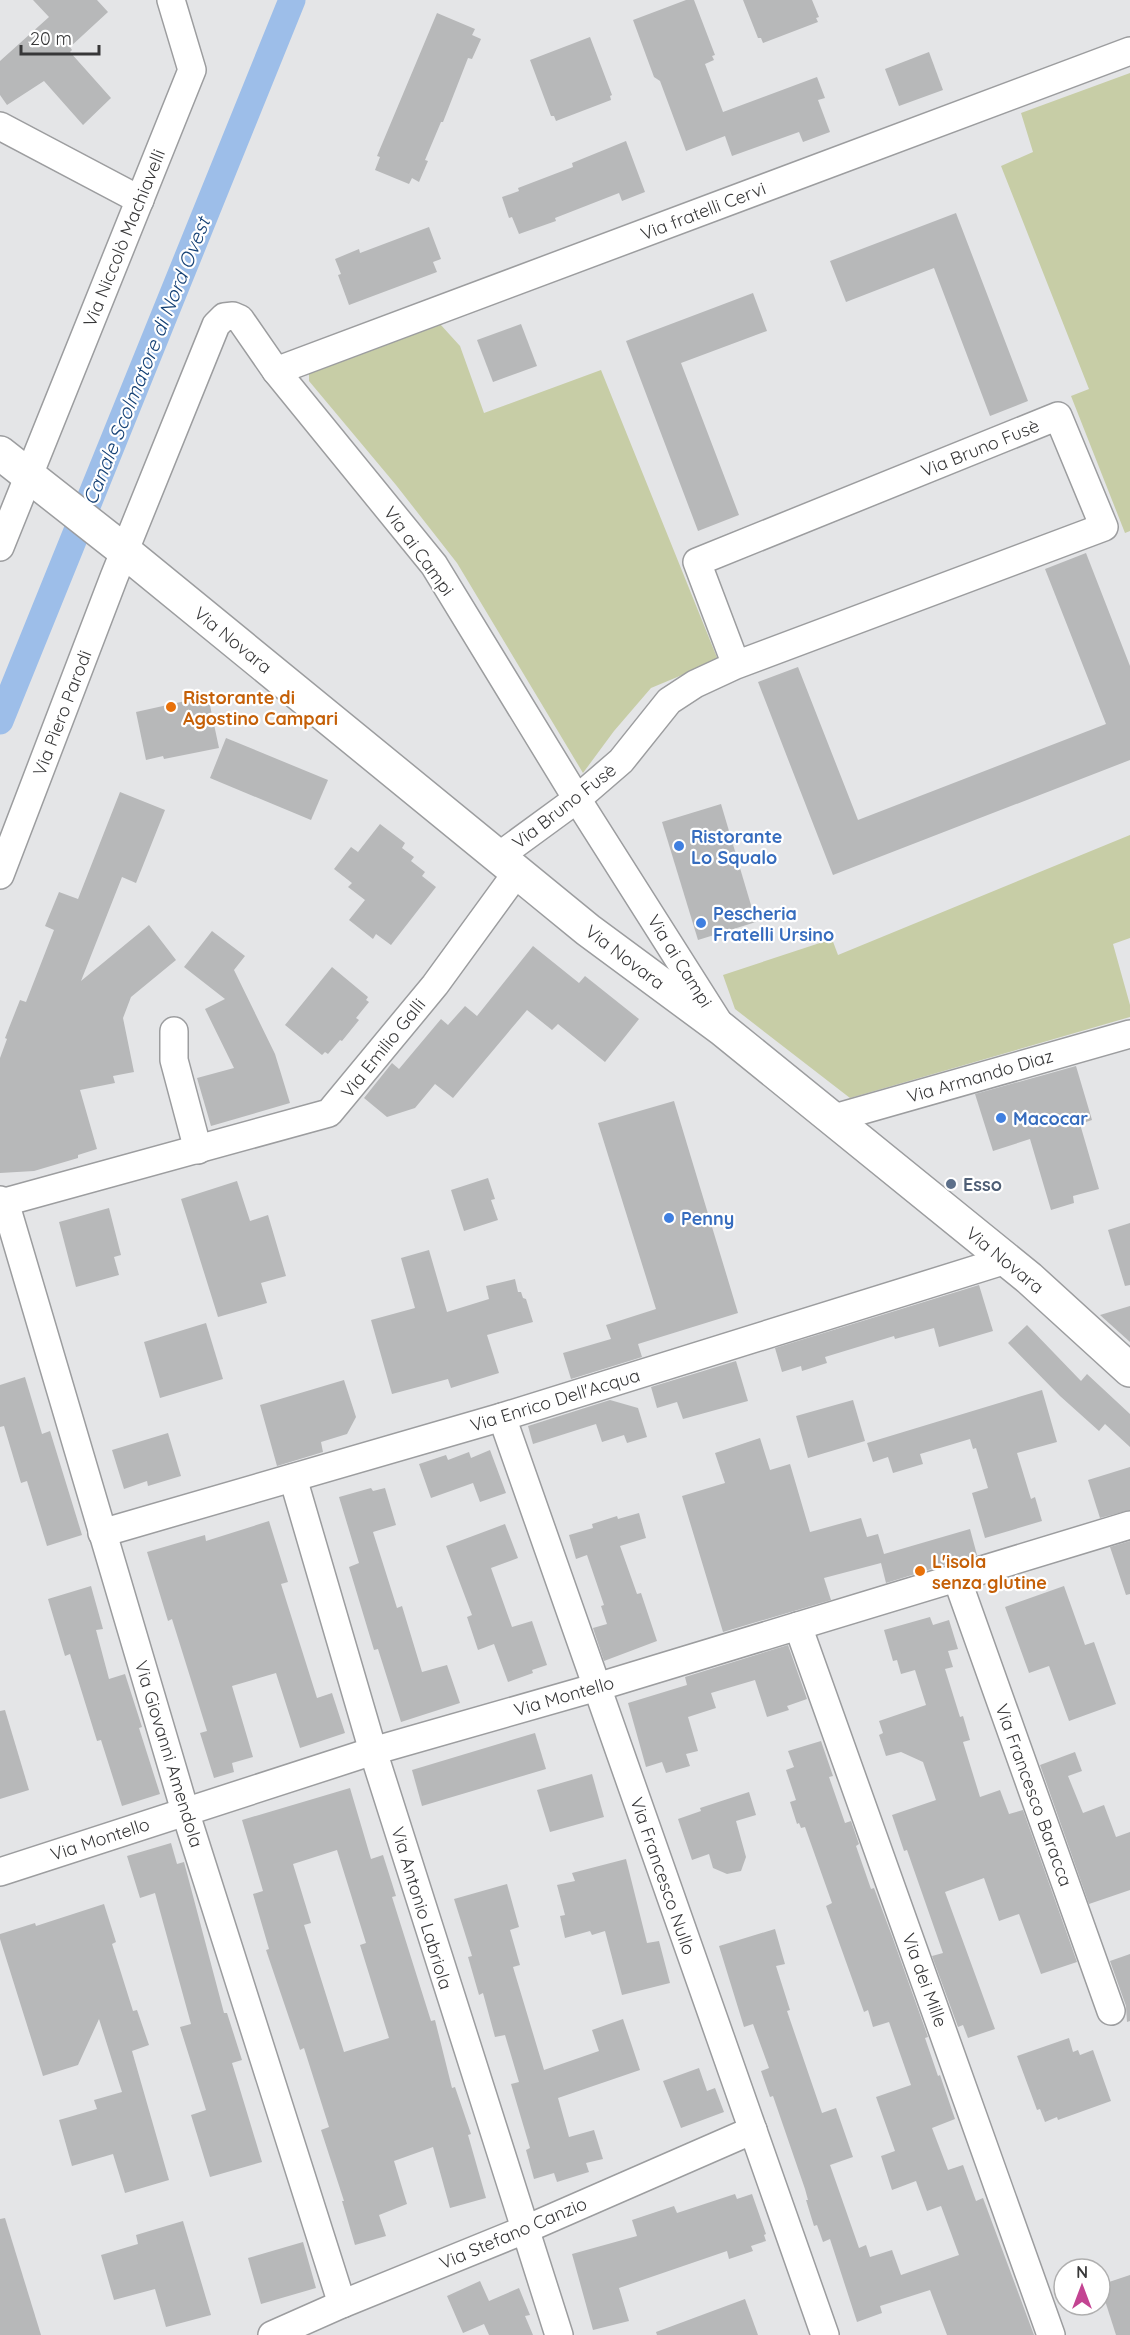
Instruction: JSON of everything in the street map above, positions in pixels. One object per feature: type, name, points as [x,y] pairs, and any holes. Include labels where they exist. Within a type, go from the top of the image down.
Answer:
[{"type":"street","name":"Via Niccolò Machiavelli","points":[[0,547],[37,481],[140,200],[192,70],[171,0]]},
{"type":"street","name":"Via fratelli Cervi","points":[[276,371],[1130,51]]},
{"type":"street","points":[[0,126],[140,200]]},
{"type":"street","name":"Via ai Campi","points":[[121,548],[216,326],[224,317],[233,316],[240,319],[276,371],[434,565],[577,799],[722,1029]]},
{"type":"street","name":"Via Bruno Fusè","points":[[509,864],[577,799],[621,761],[669,701],[695,684],[736,665],[1104,527],[1058,416],[697,562],[736,665]]},
{"type":"street","name":"Via Novara","points":[[0,453],[121,548],[588,930],[722,1029],[1029,1278],[1130,1370]]},
{"type":"street","name":"Via Piero Parodi","points":[[0,875],[121,548]]},
{"type":"street","name":"Via Emilio Galli","points":[[2,1201],[329,1113],[435,985],[509,864]]},
{"type":"street","points":[[174,1031],[174,1060],[198,1150]]},
{"type":"street","name":"Via Armando Diaz","points":[[831,1119],[1130,1034]]},
{"type":"street","name":"Via Giovanni Amendola","points":[[2,1201],[185,1811],[342,2304]]},
{"type":"street","name":"Via Enrico Dell'Acqua","points":[[102,1533],[502,1417],[1006,1260]]},
{"type":"street","name":"Via Francesco Nullo","points":[[502,1417],[825,2335]]},
{"type":"street","name":"Via Antonio Labriola","points":[[293,1478],[373,1751],[559,2335]]},
{"type":"street","name":"Via Montello","points":[[0,1872],[373,1751],[597,1687],[1130,1525]]},
{"type":"street","name":"Via Francesco Baracca","points":[[957,1579],[1112,2011]]},
{"type":"street","name":"Via dei Mille","points":[[798,1626],[1051,2335]]},
{"type":"street","name":"Via Stefano Canzio","points":[[272,2335],[524,2230],[753,2130]]},
{"type":"green space","points":[[1130,73],[1130,531],[1125,533],[1071,396],[1089,389],[1001,166],[1033,152],[1021,113]]},
{"type":"green space","points":[[440,324],[460,346],[484,413],[601,370],[718,660],[651,688],[614,731],[583,773],[457,563],[396,485],[309,381],[309,373]]},
{"type":"green space","points":[[1130,835],[1130,938],[1113,944],[1130,1005],[1130,1017],[850,1098],[735,1009],[723,975],[832,939],[838,955]]},
{"type":"building","points":[[33,0],[97,0],[108,12],[70,47],[72,50],[70,52],[111,98],[83,125],[44,81],[7,105],[0,95],[0,61],[49,17]]},
{"type":"building","points":[[686,0],[694,0],[715,55],[712,56],[714,60],[705,64],[723,112],[817,77],[825,98],[818,100],[830,132],[803,142],[799,132],[732,156],[725,136],[686,151],[660,81],[654,77],[633,20]]},
{"type":"building","points":[[743,0],[812,0],[819,17],[816,18],[818,22],[763,43],[761,38],[758,38]]},
{"type":"building","points":[[437,13],[475,29],[472,35],[481,39],[472,59],[468,58],[443,122],[441,122],[425,160],[428,161],[419,182],[412,178],[409,184],[375,170],[380,157],[377,156]]},
{"type":"building","points":[[590,37],[612,95],[611,100],[556,121],[554,116],[551,116],[530,60]]},
{"type":"building","points":[[929,52],[943,90],[899,106],[885,69]]},
{"type":"building","points":[[626,141],[645,192],[622,201],[619,193],[555,218],[556,221],[519,234],[512,217],[509,218],[502,197],[519,191],[518,188],[573,167],[572,163]]},
{"type":"building","points":[[956,213],[1028,401],[990,416],[934,268],[846,302],[830,261]]},
{"type":"building","points":[[429,227],[441,259],[433,262],[437,272],[349,305],[335,259],[359,249],[360,253]]},
{"type":"building","points":[[753,293],[767,331],[681,363],[739,515],[698,531],[626,341]]},
{"type":"building","points":[[521,324],[537,366],[493,382],[477,340]]},
{"type":"building","points":[[1086,553],[1130,666],[1130,760],[833,875],[758,682],[798,667],[858,820],[1106,724],[1045,569]]},
{"type":"building","points":[[208,696],[219,748],[164,759],[163,756],[146,760],[136,712]]},
{"type":"building","points":[[226,738],[328,780],[311,820],[210,778]]},
{"type":"building","points":[[120,792],[165,810],[136,883],[122,877],[81,981],[149,925],[176,960],[131,997],[123,1018],[134,1072],[113,1076],[115,1083],[80,1090],[97,1149],[78,1155],[78,1158],[34,1171],[0,1173],[0,1058],[7,1039],[5,1038],[20,1000],[26,1002],[54,930],[45,926],[59,892],[78,899]]},
{"type":"building","points":[[721,804],[756,922],[698,940],[662,822]]},
{"type":"building","points":[[380,824],[405,843],[402,848],[414,857],[411,861],[425,872],[422,876],[436,887],[391,945],[376,934],[373,939],[349,920],[365,900],[348,887],[352,883],[334,869],[351,847],[358,852]]},
{"type":"building","points":[[212,931],[245,956],[234,970],[275,1054],[290,1103],[211,1126],[197,1078],[234,1068],[205,1009],[225,999],[184,967]]},
{"type":"building","points":[[533,946],[579,983],[585,976],[639,1019],[605,1062],[558,1024],[552,1030],[527,1010],[453,1098],[435,1084],[415,1108],[387,1117],[364,1098],[392,1063],[399,1069],[441,1019],[448,1025],[465,1006],[477,1016]]},
{"type":"building","points":[[332,967],[368,997],[366,1000],[369,1002],[356,1018],[359,1020],[342,1041],[340,1040],[328,1054],[325,1052],[322,1055],[285,1025]]},
{"type":"building","points":[[1076,1066],[1092,1120],[1080,1124],[1099,1189],[1073,1196],[1074,1203],[1051,1210],[1030,1139],[993,1151],[975,1094]]},
{"type":"building","name":"Penny","points":[[674,1101],[738,1313],[638,1344],[642,1357],[571,1379],[563,1353],[611,1339],[606,1325],[656,1309],[598,1123]]},
{"type":"building","points":[[488,1178],[495,1199],[491,1200],[498,1220],[464,1231],[451,1190]]},
{"type":"building","points":[[237,1181],[250,1221],[268,1215],[286,1276],[261,1283],[267,1303],[218,1317],[181,1199]]},
{"type":"building","points":[[109,1208],[121,1255],[114,1257],[119,1275],[76,1287],[59,1222]]},
{"type":"building","points":[[1130,1223],[1130,1285],[1125,1286],[1108,1230]]},
{"type":"building","points":[[429,1250],[447,1312],[489,1299],[486,1286],[515,1279],[518,1292],[521,1292],[523,1298],[526,1299],[533,1322],[487,1335],[499,1373],[451,1388],[448,1379],[392,1394],[371,1320],[415,1308],[401,1258]]},
{"type":"building","points":[[979,1285],[993,1331],[939,1347],[934,1328],[895,1339],[894,1336],[825,1357],[827,1363],[802,1371],[801,1366],[782,1372],[775,1348]]},
{"type":"building","points":[[1130,1306],[1130,1342],[1100,1315]]},
{"type":"building","points":[[206,1323],[223,1379],[160,1398],[144,1342]]},
{"type":"building","points":[[1027,1325],[1081,1381],[1087,1374],[1130,1414],[1130,1447],[1105,1424],[1099,1431],[1060,1396],[1008,1343]]},
{"type":"building","points":[[736,1361],[748,1401],[683,1419],[677,1402],[657,1408],[651,1387]]},
{"type":"building","points":[[25,1377],[42,1434],[50,1431],[82,1535],[47,1546],[27,1481],[21,1483],[4,1426],[0,1427],[0,1385]]},
{"type":"building","points":[[344,1380],[356,1417],[347,1434],[321,1442],[323,1452],[277,1466],[260,1405]]},
{"type":"building","points":[[1042,1390],[1057,1442],[1017,1453],[1031,1499],[1035,1497],[1042,1521],[985,1538],[972,1493],[988,1488],[976,1448],[973,1449],[970,1439],[920,1454],[923,1464],[893,1473],[888,1457],[873,1462],[867,1443]]},
{"type":"building","points":[[610,1400],[638,1408],[647,1437],[627,1443],[624,1435],[602,1442],[596,1424],[533,1444],[528,1426]]},
{"type":"building","points":[[853,1400],[865,1441],[808,1458],[796,1416]]},
{"type":"building","points":[[168,1433],[181,1476],[148,1486],[147,1481],[124,1489],[112,1450]]},
{"type":"building","points":[[760,1438],[770,1470],[790,1464],[810,1532],[861,1518],[867,1537],[878,1534],[884,1554],[970,1529],[977,1555],[886,1583],[881,1563],[824,1578],[831,1600],[723,1632],[682,1496],[725,1483],[715,1453]]},
{"type":"building","points":[[490,1450],[506,1493],[480,1502],[473,1483],[431,1498],[419,1464],[446,1455],[448,1460],[469,1452],[471,1458]]},
{"type":"building","points":[[1130,1467],[1130,1510],[1100,1518],[1088,1480]]},
{"type":"building","points":[[371,1488],[373,1491],[385,1488],[396,1525],[373,1532],[397,1608],[402,1606],[422,1672],[447,1665],[460,1703],[401,1722],[378,1649],[374,1650],[349,1567],[359,1563],[339,1497]]},
{"type":"building","points":[[639,1513],[646,1538],[620,1546],[637,1594],[641,1593],[657,1641],[604,1661],[593,1628],[607,1624],[601,1606],[604,1605],[587,1555],[576,1559],[569,1535],[593,1528],[592,1524],[617,1516],[618,1519]]},
{"type":"building","points":[[269,1521],[288,1582],[281,1584],[317,1698],[332,1693],[345,1733],[300,1748],[276,1673],[232,1686],[253,1757],[232,1763],[234,1772],[214,1778],[200,1733],[207,1731],[172,1619],[168,1621],[147,1552],[205,1535],[206,1541]]},
{"type":"building","points":[[505,1524],[518,1558],[491,1568],[512,1627],[532,1621],[547,1665],[508,1682],[494,1644],[478,1650],[467,1617],[472,1615],[446,1546]]},
{"type":"building","points":[[1130,1541],[1130,1594],[1126,1595],[1110,1547]]},
{"type":"building","points":[[91,1586],[103,1629],[96,1630],[109,1679],[125,1674],[160,1794],[122,1806],[101,1740],[97,1741],[70,1654],[65,1656],[48,1599]]},
{"type":"building","points":[[1064,1586],[1085,1645],[1094,1642],[1116,1704],[1069,1721],[1049,1666],[1029,1673],[1005,1607]]},
{"type":"building","points":[[930,1617],[933,1625],[949,1620],[958,1649],[948,1651],[953,1667],[945,1669],[970,1740],[963,1742],[980,1797],[1000,1790],[1009,1814],[1023,1810],[1077,1962],[1041,1974],[1019,1914],[999,1921],[984,1878],[945,1892],[995,2029],[968,2038],[963,2025],[958,2027],[932,1956],[943,1953],[907,1850],[904,1851],[892,1815],[936,1800],[923,1762],[901,1752],[886,1756],[879,1735],[883,1733],[879,1721],[926,1705],[915,1670],[901,1674],[897,1660],[893,1661],[884,1630]]},
{"type":"building","points":[[788,1645],[807,1699],[787,1706],[789,1710],[767,1717],[755,1680],[711,1693],[716,1708],[688,1717],[698,1751],[686,1754],[690,1766],[666,1773],[662,1762],[646,1767],[628,1703],[687,1685],[685,1677]]},
{"type":"building","points":[[5,1710],[29,1790],[0,1799],[0,1711]]},
{"type":"building","points":[[535,1733],[546,1769],[422,1806],[412,1770]]},
{"type":"building","points":[[821,1741],[833,1776],[829,1777],[845,1823],[851,1821],[859,1844],[856,1846],[871,1889],[874,1888],[892,1936],[928,2037],[925,2038],[938,2076],[940,2075],[955,2119],[932,2128],[948,2170],[963,2165],[976,2201],[983,2198],[1034,2335],[947,2335],[930,2290],[880,2306],[882,2313],[857,2322],[830,2239],[823,2242],[817,2225],[814,2226],[805,2189],[773,2096],[770,2097],[761,2071],[769,2068],[753,2024],[744,2027],[719,1946],[775,1929],[785,1964],[776,1966],[790,2010],[787,2011],[822,2113],[836,2108],[853,2157],[830,2165],[859,2248],[866,2245],[870,2257],[892,2250],[901,2275],[959,2255],[941,2206],[927,2211],[916,2181],[892,2190],[881,2156],[895,2151],[876,2097],[911,2085],[889,2022],[873,2027],[868,2010],[864,2012],[826,1906],[832,1903],[805,1827],[801,1828],[799,1823],[797,1824],[790,1802],[796,1800],[786,1770],[794,1767],[788,1751]]},
{"type":"building","points":[[1075,1752],[1082,1771],[1068,1776],[1083,1813],[1104,1805],[1116,1837],[1130,1832],[1130,1890],[1089,1904],[1040,1765]]},
{"type":"building","points":[[592,1774],[604,1817],[550,1832],[537,1790]]},
{"type":"building","points":[[350,1788],[371,1859],[383,1855],[396,1896],[392,1897],[431,2021],[435,2020],[452,2088],[455,2087],[471,2134],[468,2135],[486,2198],[450,2208],[433,2147],[394,2161],[407,2204],[379,2215],[386,2236],[355,2245],[342,2201],[344,2201],[321,2130],[329,2127],[304,2048],[300,2050],[266,1950],[269,1949],[253,1894],[263,1891],[242,1820]],"holes":[[[337,1850],[366,1943],[360,1945],[389,2038],[344,2052],[304,1925],[311,1923],[293,1864]]]},
{"type":"building","points":[[749,1792],[756,1815],[736,1821],[746,1857],[741,1871],[727,1874],[713,1868],[709,1854],[692,1860],[678,1819],[701,1811],[700,1808]]},
{"type":"building","points":[[171,1843],[177,1864],[184,1862],[224,2013],[227,2013],[242,2060],[232,2063],[262,2162],[210,2177],[191,2115],[206,2110],[180,2027],[191,2024],[155,1893],[140,1898],[127,1856]]},
{"type":"building","points":[[626,1859],[647,1943],[659,1941],[670,1983],[622,1995],[605,1931],[592,1935],[590,1931],[565,1938],[560,1916],[565,1915],[557,1885],[575,1881],[572,1873]]},
{"type":"building","points":[[507,1884],[519,1927],[510,1930],[520,1965],[513,1967],[544,2070],[599,2051],[592,2030],[623,2019],[640,2070],[558,2098],[569,2137],[594,2130],[603,2159],[586,2163],[589,2172],[557,2182],[554,2173],[534,2179],[526,2150],[530,2148],[511,2084],[519,2082],[505,2035],[495,2037],[483,1993],[479,1995],[468,1957],[472,1956],[454,1899]]},
{"type":"building","points":[[104,1904],[116,1942],[112,1944],[133,2011],[137,2010],[149,2045],[132,2051],[169,2180],[125,2193],[113,2154],[72,2166],[59,2120],[97,2109],[94,2100],[122,2092],[99,2019],[78,2065],[43,2076],[0,1939],[0,1934],[35,1923],[36,1926]]},
{"type":"building","points":[[1130,1954],[1130,2021],[1127,2022],[1126,2006],[1110,1961]]},
{"type":"building","points":[[1069,2038],[1073,2052],[1078,2050],[1080,2055],[1093,2050],[1111,2101],[1058,2120],[1057,2117],[1045,2122],[1040,2109],[1037,2110],[1017,2056]]},
{"type":"building","points":[[699,2068],[707,2091],[715,2088],[724,2112],[681,2128],[663,2081]]},
{"type":"building","points":[[735,2194],[737,2199],[752,2194],[766,2234],[764,2235],[766,2241],[751,2246],[753,2251],[729,2259],[727,2251],[619,2288],[629,2321],[593,2330],[572,2254],[637,2236],[632,2220],[674,2206],[677,2213]]},
{"type":"building","points":[[5,2218],[41,2335],[0,2335],[0,2219]]},
{"type":"building","points":[[183,2221],[211,2315],[166,2327],[155,2289],[114,2300],[101,2255],[138,2244],[136,2235]]},
{"type":"building","points":[[303,2242],[316,2288],[261,2304],[248,2258]]},
{"type":"building","points":[[1130,2275],[1130,2335],[1116,2335],[1110,2317],[1112,2281]]},
{"type":"building","points":[[480,2281],[489,2301],[519,2288],[530,2315],[525,2316],[533,2335],[489,2335],[484,2324],[463,2333],[447,2296]]},
{"type":"building","points":[[745,2299],[758,2335],[657,2335],[656,2332]]},
{"type":"waterway","name":"Canale Scolmatore di Nord Ovest","points":[[0,721],[292,0]]},
{"type":"place","name":"Ristorante di Agostino Campari","points":[[171,707]]},
{"type":"place","name":"Ristorante Lo Squalo","points":[[679,846]]},
{"type":"place","name":"Pescheria Fratelli Ursino","points":[[701,923]]},
{"type":"place","name":"Macocar","points":[[1001,1118]]},
{"type":"place","name":"Esso","points":[[951,1184]]},
{"type":"place","name":"Penny","points":[[669,1218]]},
{"type":"place","name":"L'isola senza glutine","points":[[920,1571]]}]
